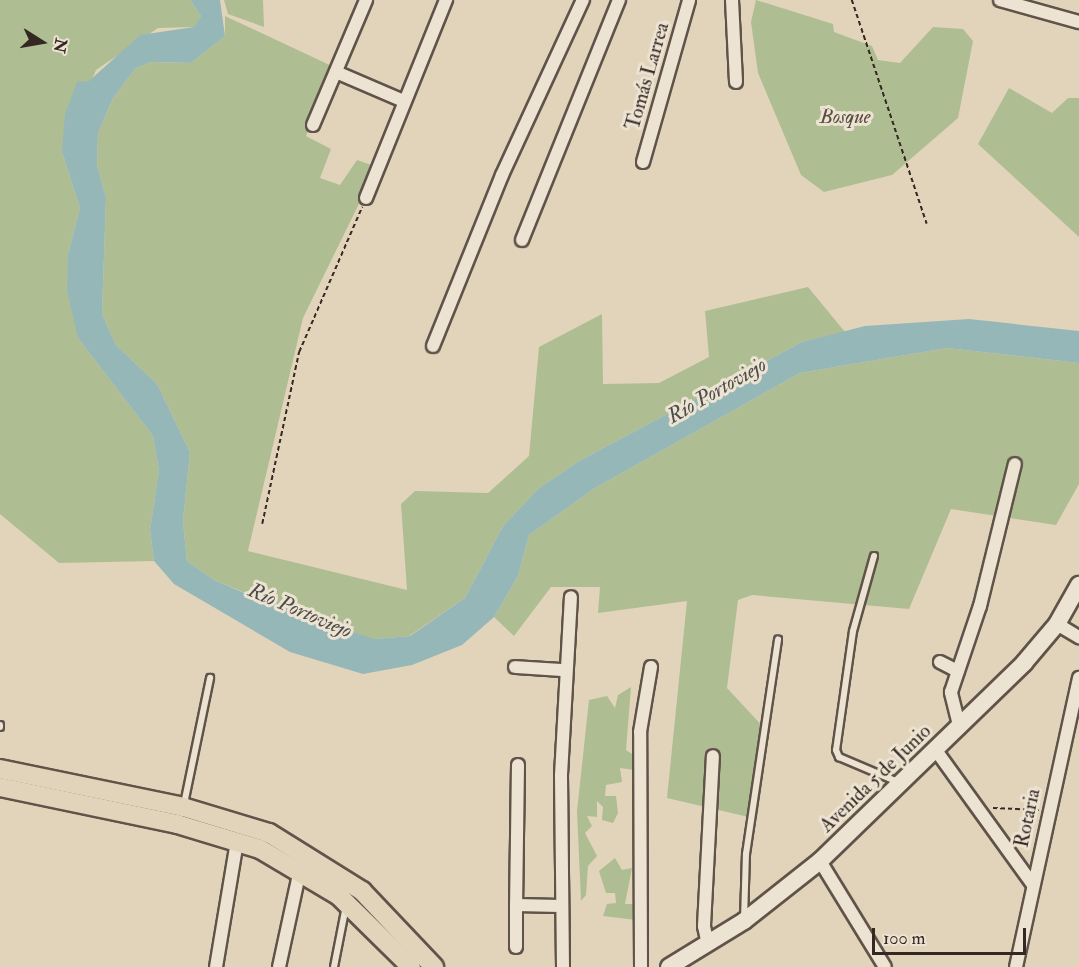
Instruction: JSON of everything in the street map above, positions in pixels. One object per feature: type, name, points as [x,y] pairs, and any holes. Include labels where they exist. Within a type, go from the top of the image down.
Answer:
[{"type":"main road","points":[[0,769],[183,807],[269,833],[314,857],[383,909],[434,967]]},
{"type":"main road","points":[[0,788],[237,841],[300,870],[346,902],[411,967]]},
{"type":"street","points":[[313,125],[366,0]]},
{"type":"street","points":[[366,198],[401,100],[446,0]]},
{"type":"street","points":[[433,346],[511,154],[583,0]]},
{"type":"street","points":[[522,240],[619,0]]},
{"type":"street","name":"Tomás Larrea","points":[[643,162],[689,0]]},
{"type":"street","points":[[732,0],[736,82]]},
{"type":"street","points":[[1000,0],[1079,22]]},
{"type":"street","points":[[336,72],[401,100]]},
{"type":"street","points":[[959,725],[950,702],[1015,464]]},
{"type":"street","name":"Avenida 5 de Junio","points":[[669,967],[744,921],[820,861],[959,725],[1057,624],[1079,585]]},
{"type":"street","points":[[563,967],[560,906],[563,670],[571,597]]},
{"type":"street","points":[[1057,624],[1079,637]]},
{"type":"street","points":[[940,662],[958,671]]},
{"type":"street","points":[[515,667],[563,670]]},
{"type":"street","points":[[641,967],[640,732],[651,667]]},
{"type":"street","name":"Rotaria","points":[[1016,967],[1048,810],[1079,678]]},
{"type":"street","points":[[935,749],[980,808],[1033,885]]},
{"type":"street","points":[[708,944],[704,926],[713,756]]},
{"type":"street","points":[[516,947],[518,765]]},
{"type":"street","points":[[216,967],[237,841]]},
{"type":"street","points":[[820,861],[885,967]]},
{"type":"street","points":[[279,967],[300,870]]},
{"type":"street","points":[[516,905],[560,906]]},
{"type":"lane","points":[[874,556],[853,632],[836,750],[839,756],[900,783]]},
{"type":"lane","points":[[744,921],[746,854],[778,639]]},
{"type":"lane","points":[[183,807],[210,678]]},
{"type":"lane","points":[[334,967],[346,902]]},
{"type":"path","points":[[852,0],[927,224]]},
{"type":"path","points":[[262,524],[299,352],[366,198]]},
{"type":"path","points":[[980,808],[1048,810]]},
{"type":"green space","points":[[0,0],[190,0],[201,16],[194,27],[158,28],[96,70],[62,152],[80,208],[68,254],[78,338],[153,436],[159,470],[150,530],[154,561],[59,563],[0,514]]},
{"type":"green space","points":[[224,0],[263,0],[264,27],[228,14]]},
{"type":"green space","name":"Bosque","points":[[756,0],[833,24],[834,32],[872,46],[878,60],[900,63],[933,27],[963,29],[973,41],[958,118],[892,175],[824,192],[801,175],[758,73],[751,22]]},
{"type":"green space","points":[[225,16],[336,68],[306,136],[331,149],[320,178],[340,185],[357,160],[377,167],[303,318],[248,551],[407,590],[401,504],[415,491],[488,493],[529,456],[539,347],[602,314],[603,384],[659,383],[709,357],[705,311],[808,287],[845,332],[802,342],[579,461],[538,489],[503,526],[465,598],[409,636],[374,639],[336,630],[214,580],[187,561],[183,521],[190,452],[157,384],[116,345],[102,314],[106,198],[97,165],[98,133],[113,98],[136,68],[151,62],[191,63],[225,36]]},
{"type":"green space","points":[[1009,88],[1052,113],[1068,98],[1079,98],[1079,237],[978,144]]},
{"type":"green space","points":[[947,348],[1079,363],[1079,484],[1056,525],[951,509],[909,609],[752,595],[738,600],[727,688],[769,733],[757,819],[667,798],[687,601],[598,613],[600,587],[551,587],[514,636],[494,617],[518,576],[529,535],[595,488],[800,373]]},
{"type":"green space","points":[[631,687],[626,750],[635,756],[634,770],[620,768],[622,782],[606,785],[605,796],[616,796],[618,813],[613,823],[602,820],[603,807],[597,801],[597,817],[587,816],[592,826],[585,833],[597,856],[588,866],[586,895],[581,901],[577,811],[589,700],[607,696],[615,708],[618,695]]},
{"type":"green space","points":[[615,858],[622,870],[632,868],[625,904],[638,904],[636,920],[603,916],[607,904],[616,903],[615,893],[606,893],[599,871]]},
{"type":"water","name":"Río Portoviejo","points":[[190,0],[220,0],[225,36],[191,63],[151,62],[136,68],[113,98],[98,133],[97,165],[106,198],[102,314],[116,345],[157,384],[190,452],[183,521],[187,561],[214,580],[268,603],[374,639],[410,636],[465,598],[503,526],[538,489],[579,461],[802,342],[865,326],[969,319],[1079,331],[1079,363],[947,348],[800,373],[595,488],[529,535],[518,576],[494,617],[462,645],[412,665],[363,674],[290,652],[174,584],[154,561],[150,530],[159,470],[153,436],[78,338],[67,291],[68,254],[80,208],[62,152],[65,114],[77,82],[89,81],[140,35],[194,27],[201,16]]}]
